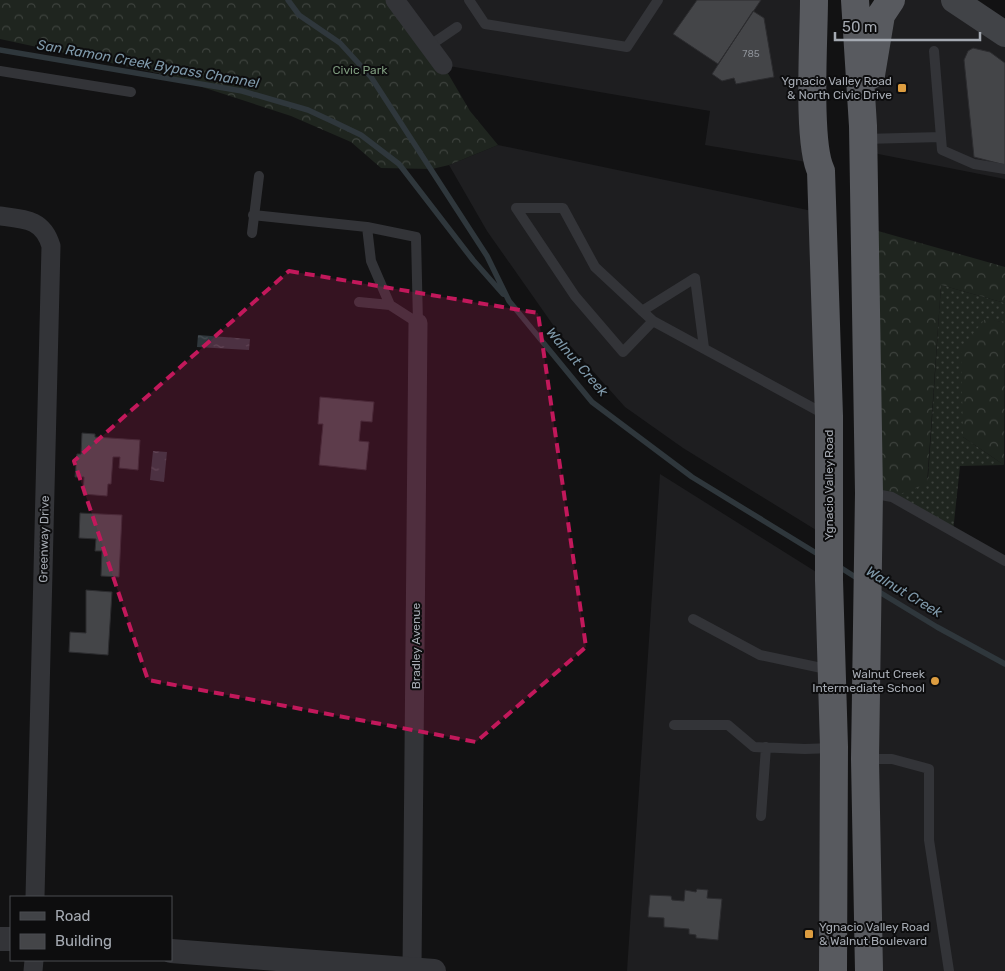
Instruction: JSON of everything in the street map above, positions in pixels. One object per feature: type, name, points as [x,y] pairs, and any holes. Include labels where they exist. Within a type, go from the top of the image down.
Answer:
[{"type":"highway","name":"Ygnacio Valley Road","points":[[814,0],[814,122],[818,164],[821,171],[829,416],[829,580],[834,748],[834,971]]},
{"type":"highway","points":[[856,0],[863,132],[869,493],[865,759],[869,971]]},
{"type":"highway","points":[[863,132],[881,15],[891,0]]},
{"type":"main road","points":[[954,0],[1005,34]]},
{"type":"street","points":[[396,0],[443,64]]},
{"type":"street","name":"Greenway Drive","points":[[0,216],[18,218],[42,226],[47,233],[51,246],[35,896]]},
{"type":"street","name":"Bradley Avenue","points":[[418,323],[423,970]]},
{"type":"street","points":[[172,951],[258,964],[423,970]]},
{"type":"lane","points":[[469,0],[485,24],[627,47],[658,0]]},
{"type":"lane","points":[[429,46],[458,27]]},
{"type":"lane","points":[[934,51],[942,150],[974,164],[1005,169]]},
{"type":"lane","points":[[0,71],[131,92]]},
{"type":"lane","points":[[863,132],[941,136]]},
{"type":"lane","points":[[252,233],[259,176]]},
{"type":"lane","points":[[653,322],[623,352],[575,296],[516,208],[563,208],[595,267],[653,322],[829,416]]},
{"type":"lane","points":[[253,215],[367,227],[416,237],[418,323]]},
{"type":"lane","points":[[367,227],[371,261],[390,305]]},
{"type":"lane","points":[[642,311],[695,278],[704,348]]},
{"type":"lane","points":[[359,302],[390,305],[418,323]]},
{"type":"lane","points":[[869,493],[892,497],[1005,561]]},
{"type":"lane","points":[[693,619],[760,656],[832,670]]},
{"type":"lane","points":[[674,725],[728,725],[754,747],[805,750],[834,748]]},
{"type":"lane","points":[[761,816],[766,747]]},
{"type":"lane","points":[[865,759],[892,759],[929,770],[929,840],[948,971]]},
{"type":"highlighted area","points":[[289,271],[538,313],[586,647],[476,742],[148,680],[74,461]]},
{"type":"shaded area","points":[[396,0],[814,0],[818,164],[705,145],[710,111],[443,65]]},
{"type":"shaded area","points":[[891,0],[954,0],[1005,34],[1005,179],[863,151],[863,126]]},
{"type":"shaded area","points":[[498,145],[822,213],[829,538],[683,448],[625,407],[558,332],[487,231],[449,165]]},
{"type":"shaded area","points":[[660,474],[829,580],[833,971],[627,971]]},
{"type":"shaded area","name":"Walnut Creek Intermediate School","points":[[869,493],[892,497],[1005,561],[1005,971],[869,971]]},
{"type":"green space","name":"Civic Park","points":[[0,0],[395,0],[443,65],[470,111],[498,145],[449,165],[432,169],[381,168],[351,142],[291,116],[162,74],[0,39]]},
{"type":"green space","points":[[864,227],[1005,267],[1005,303],[941,285],[927,484],[892,497],[869,493]]},
{"type":"green space","points":[[941,285],[1005,303],[1005,323],[986,319],[963,437],[1004,465],[960,466],[953,532],[892,497],[928,478]]},
{"type":"green space","points":[[986,318],[1005,323],[1004,465],[963,437],[961,348]]},
{"type":"water","points":[[198,335],[250,339],[249,350],[197,347]]},
{"type":"water","points":[[153,451],[167,452],[164,482],[150,480]]},
{"type":"building","points":[[697,0],[761,0],[718,64],[673,34]]},
{"type":"building","points":[[753,11],[764,18],[774,77],[736,84],[734,78],[722,81],[712,74]]},
{"type":"building","points":[[973,48],[990,52],[1005,63],[1005,165],[974,157],[964,60],[968,51]]},
{"type":"building","points":[[320,397],[374,402],[372,422],[361,421],[359,441],[369,442],[366,470],[319,465],[323,424],[318,424]]},
{"type":"building","points":[[82,433],[95,434],[95,437],[140,440],[138,470],[119,468],[120,457],[113,457],[111,484],[108,484],[107,496],[83,494],[84,477],[75,477],[77,454],[81,454]]},
{"type":"building","points":[[80,513],[122,515],[119,577],[101,576],[102,551],[95,551],[96,539],[79,538]]},
{"type":"building","points":[[86,590],[112,592],[108,655],[69,652],[70,632],[86,633]]},
{"type":"building","points":[[697,889],[708,890],[707,898],[722,899],[718,940],[696,938],[696,935],[689,934],[689,929],[664,927],[664,918],[648,917],[650,895],[671,896],[672,900],[684,901],[685,890],[696,892]]},
{"type":"waterway","name":"Walnut Creek","points":[[288,0],[299,15],[340,43],[371,77],[487,256],[509,301],[592,402],[692,477],[821,556]]},
{"type":"waterway","name":"San Ramon Creek Bypass Channel","points":[[0,50],[242,91],[308,110],[361,135],[399,164],[473,260],[503,294]]},
{"type":"waterway","name":"Walnut Creek","points":[[838,566],[860,580]]},
{"type":"waterway","name":"Walnut Creek","points":[[876,590],[937,627],[1005,664]]},
{"type":"place","name":"Ygnacio Valley Road & North Civic Drive","points":[[902,88]]},
{"type":"place","name":"Walnut Creek Intermediate School","points":[[935,681]]},
{"type":"place","name":"Ygnacio Valley Road & Walnut Boulevard","points":[[809,934]]}]
